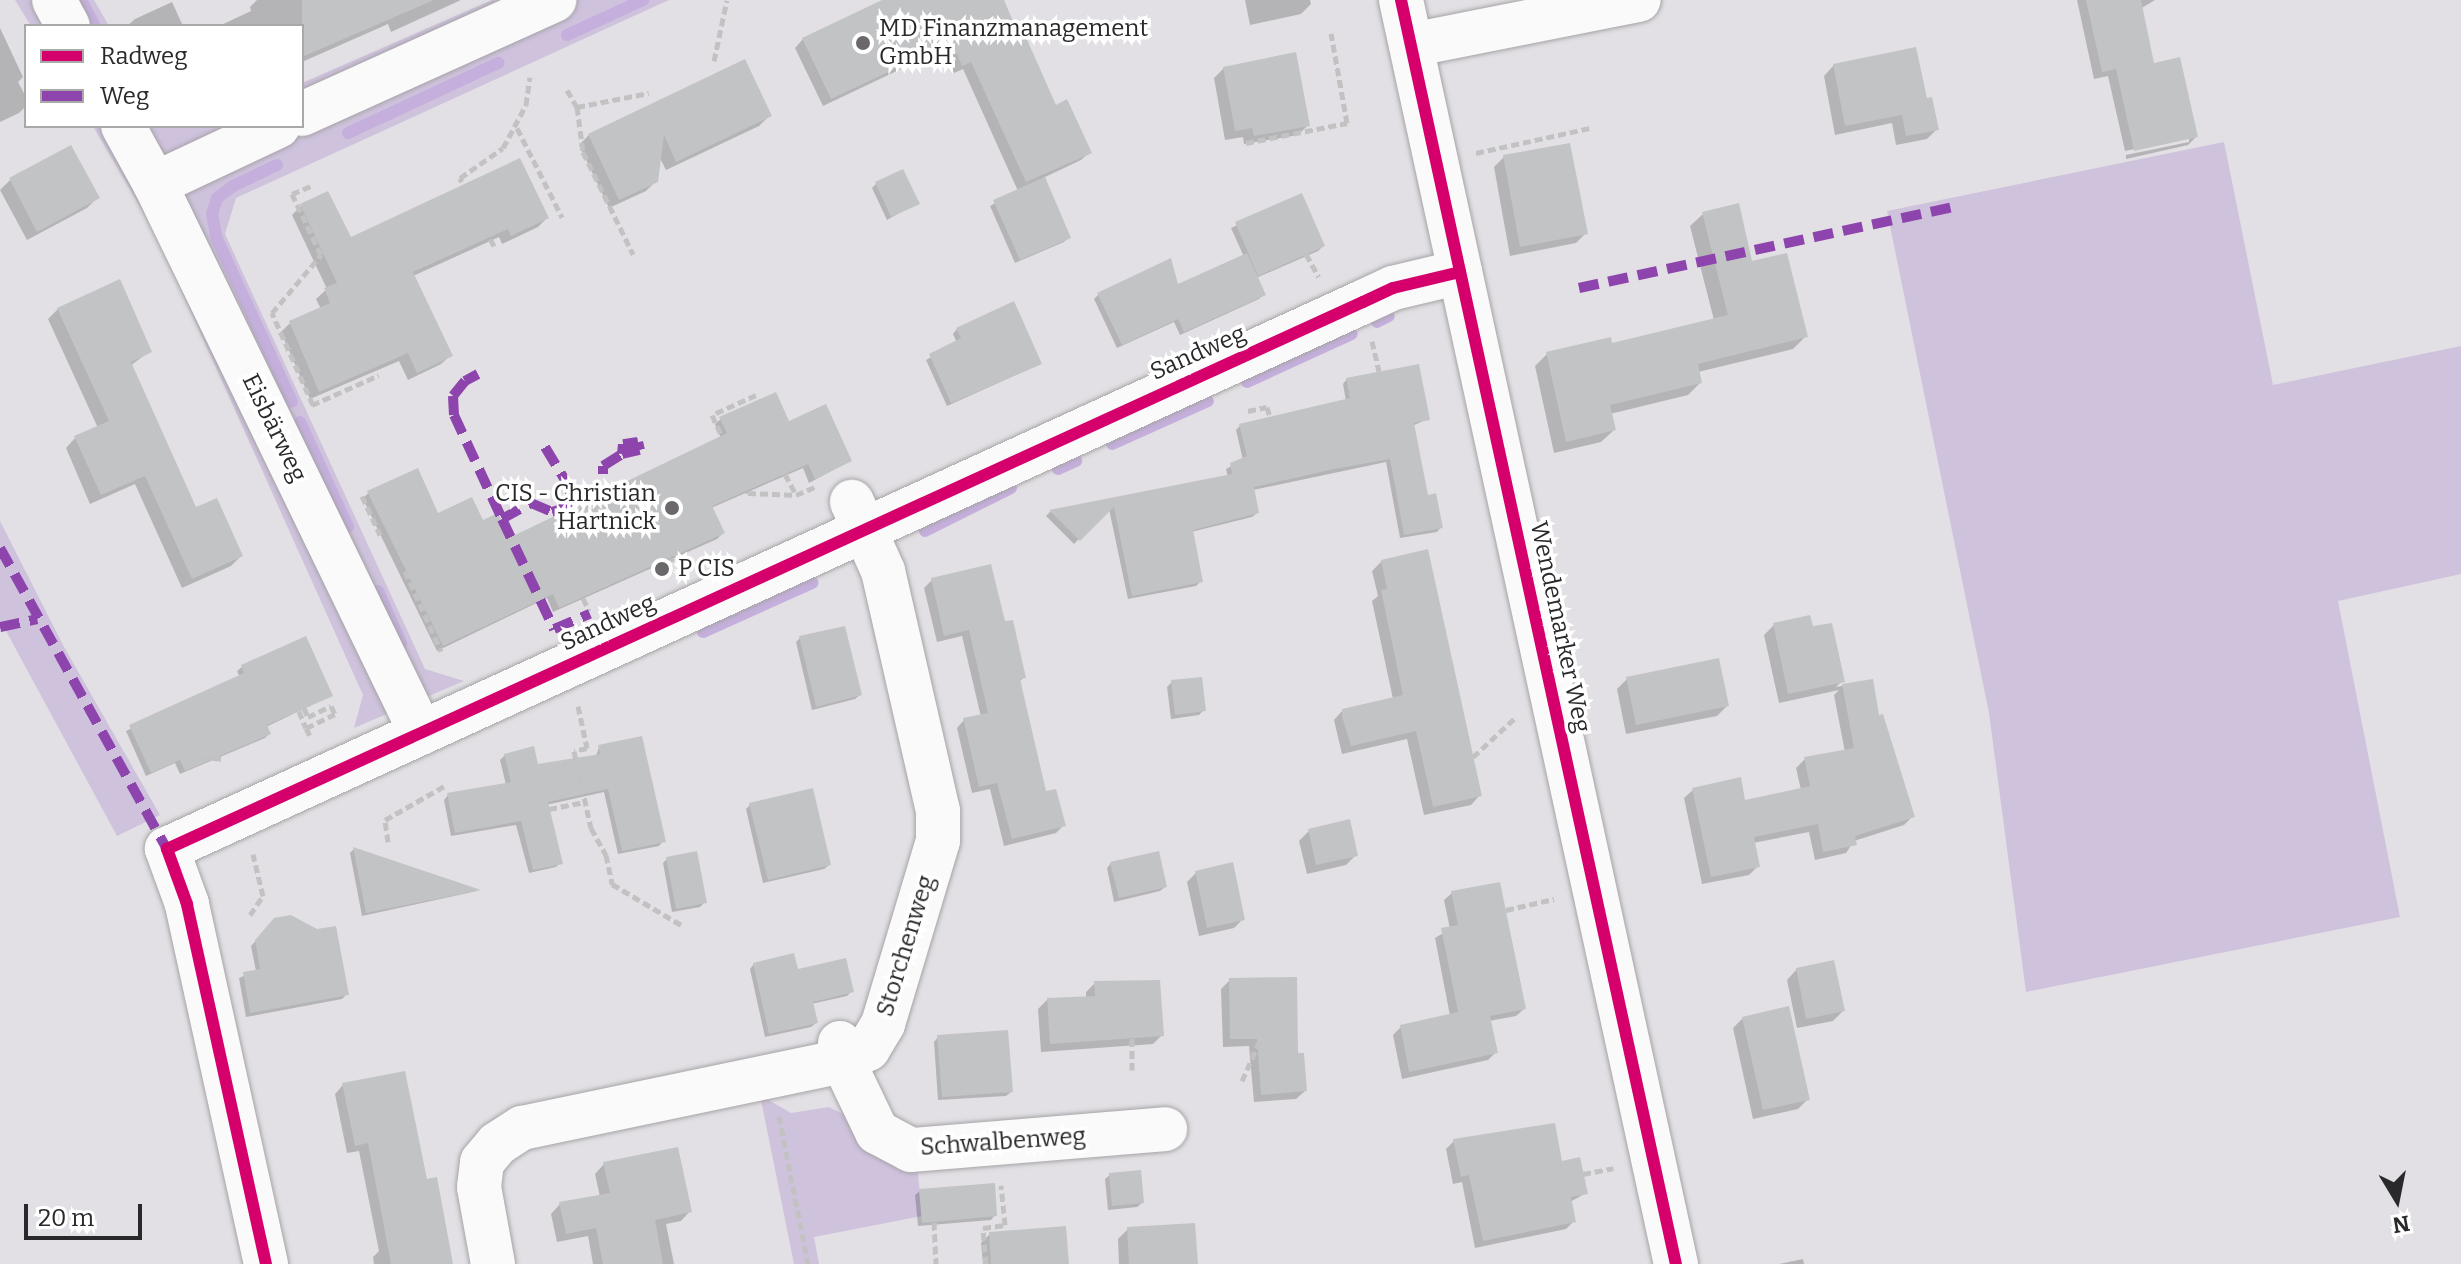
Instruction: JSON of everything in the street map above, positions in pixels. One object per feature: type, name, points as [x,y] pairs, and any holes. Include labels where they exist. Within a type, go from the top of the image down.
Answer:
[{"type":"street","points":[[54,0],[67,24]]},
{"type":"street","points":[[304,113],[555,0]]},
{"type":"street","name":"Wendemarker Weg","points":[[1401,0],[1676,1264]]},
{"type":"street","points":[[1411,45],[1639,0]]},
{"type":"street","name":"Eisbärweg","points":[[124,128],[438,749]]},
{"type":"street","points":[[155,184],[274,128]]},
{"type":"street","name":"Sandweg","points":[[266,1264],[187,904],[167,849],[248,799],[438,749],[506,711],[565,667],[663,622],[863,504],[1017,459],[1088,445],[1235,382],[1259,330],[1393,288],[1460,272]]},
{"type":"street","name":"Storchenweg","points":[[496,1242],[469,1176],[520,1120],[771,1076],[842,1052],[868,1049],[883,1024],[938,841],[938,811],[923,671],[883,571],[863,504]]},
{"type":"street","name":"Schwalbenweg","points":[[842,1052],[877,1132],[911,1150],[963,1159],[1165,1129]]},
{"type":"path","points":[[714,61],[727,0]]},
{"type":"path","points":[[1246,143],[1347,123],[1331,33]]},
{"type":"path","points":[[494,246],[460,178],[503,148],[517,127],[526,105],[530,77]]},
{"type":"path","points":[[567,90],[577,107],[583,152],[633,254]]},
{"type":"path","points":[[577,107],[649,93]]},
{"type":"path","points":[[517,127],[562,217]]},
{"type":"path","points":[[1436,162],[1590,128]]},
{"type":"path","points":[[313,185],[292,194],[321,255],[272,313],[313,405]]},
{"type":"path","points":[[271,422],[379,375]]},
{"type":"path","points":[[756,395],[712,415],[748,493],[796,495],[863,504]]},
{"type":"path","points":[[785,474],[796,495]]},
{"type":"path","points":[[362,496],[380,535]]},
{"type":"path","points":[[405,571],[441,651]]},
{"type":"path","points":[[565,667],[588,756]]},
{"type":"path","points":[[306,728],[302,710],[308,717],[331,706]]},
{"type":"path","points":[[1473,757],[1512,719],[1555,708]]},
{"type":"path","points":[[587,748],[574,751],[591,828],[606,855],[612,884],[683,926]]},
{"type":"path","points":[[388,842],[385,820],[438,749]]},
{"type":"path","points":[[201,757],[248,799],[263,896],[250,915]]},
{"type":"path","points":[[540,770],[577,762]]},
{"type":"path","points":[[549,809],[586,802]]},
{"type":"path","points":[[1132,1038],[1132,1070]]},
{"type":"path","points":[[1242,1081],[1261,1038]]},
{"type":"path","points":[[771,1076],[808,1264]]},
{"type":"path","points":[[963,1159],[1001,1179],[1005,1225],[983,1228],[986,1264]]},
{"type":"path","points":[[934,1222],[936,1264]]},
{"type":"shaded area","points":[[15,0],[94,0],[108,24],[30,24]]},
{"type":"shaded area","points":[[492,0],[669,0],[236,198],[225,234],[425,669],[464,681],[354,728],[363,695],[155,232],[94,128],[304,128],[304,82]]},
{"type":"shaded area","points":[[2224,142],[2273,385],[2461,346],[2461,574],[2338,601],[2400,917],[2026,992],[1989,713],[1887,211]]},
{"type":"shaded area","points":[[0,521],[63,645],[160,815],[117,836],[5,629],[0,632]]},
{"type":"shaded area","points":[[760,1095],[791,1113],[829,1107],[855,1120],[917,1164],[922,1216],[814,1237],[819,1264],[794,1264]]},
{"type":"building","points":[[302,0],[434,0],[304,56]]},
{"type":"building","points":[[882,0],[1004,0],[1016,28],[1021,26],[1056,105],[1067,99],[1092,153],[1026,182],[971,62],[962,66],[952,42],[831,99],[802,38]]},
{"type":"building","points":[[2086,0],[2141,0],[2154,63],[2180,57],[2198,137],[2134,151],[2116,69],[2102,72]]},
{"type":"building","points":[[1916,47],[1927,98],[1932,97],[1939,130],[1906,136],[1902,115],[1845,126],[1833,64]]},
{"type":"building","points":[[1296,52],[1310,126],[1254,136],[1252,128],[1235,131],[1223,67]]},
{"type":"building","points":[[745,59],[772,116],[676,162],[664,135],[658,182],[619,200],[588,134]]},
{"type":"building","points":[[1570,143],[1588,234],[1520,247],[1503,155]]},
{"type":"building","points":[[71,145],[100,198],[37,232],[9,178]]},
{"type":"building","points":[[520,158],[549,218],[511,236],[508,229],[413,272],[453,356],[417,373],[408,353],[319,392],[289,321],[330,303],[324,288],[337,283],[300,204],[328,191],[351,237]]},
{"type":"building","points":[[903,169],[920,204],[891,217],[875,182]]},
{"type":"building","points":[[1045,177],[1071,238],[1020,260],[993,200]]},
{"type":"building","points":[[1302,193],[1325,246],[1258,276],[1235,222]]},
{"type":"building","points":[[1739,203],[1752,261],[1787,253],[1808,337],[1698,364],[1702,383],[1610,405],[1616,430],[1566,442],[1546,352],[1611,337],[1612,343],[1728,315],[1702,212]]},
{"type":"building","points":[[1247,253],[1266,295],[1184,332],[1178,319],[1122,345],[1097,293],[1171,258],[1178,284]]},
{"type":"building","points":[[120,279],[152,352],[131,362],[196,507],[217,498],[243,556],[192,579],[145,476],[101,495],[74,436],[109,421],[57,308]]},
{"type":"building","points":[[1014,301],[1042,364],[951,403],[929,354],[961,338],[956,328]]},
{"type":"building","points":[[1419,364],[1430,420],[1414,423],[1428,495],[1436,493],[1443,528],[1404,535],[1390,459],[1334,469],[1254,487],[1259,513],[1193,530],[1203,582],[1132,596],[1114,507],[1080,541],[1049,510],[1232,474],[1230,463],[1247,456],[1239,424],[1350,398],[1346,378]]},
{"type":"building","points":[[776,392],[789,421],[826,404],[852,461],[815,479],[808,464],[712,506],[725,533],[559,608],[553,594],[443,646],[367,491],[418,468],[438,513],[472,497],[483,520],[498,513],[509,538],[727,433],[719,417]]},
{"type":"building","points":[[1428,549],[1482,796],[1433,807],[1416,731],[1351,746],[1342,717],[1342,709],[1403,695],[1381,590],[1387,589],[1381,560]]},
{"type":"building","points":[[991,564],[1005,621],[1013,620],[1026,678],[1020,679],[1046,791],[1056,789],[1066,826],[1012,839],[997,783],[979,787],[963,718],[988,713],[969,630],[944,636],[931,578]]},
{"type":"building","points":[[1810,615],[1813,626],[1832,623],[1845,682],[1788,694],[1773,623]]},
{"type":"building","points":[[845,626],[862,695],[816,707],[799,636]]},
{"type":"building","points":[[306,636],[333,696],[267,725],[271,734],[185,771],[180,760],[151,773],[129,725],[244,673],[241,665]]},
{"type":"building","points":[[1719,658],[1729,706],[1636,725],[1626,677]]},
{"type":"building","points":[[1202,677],[1206,711],[1175,715],[1171,680]]},
{"type":"building","points":[[1873,679],[1879,715],[1883,714],[1915,817],[1855,836],[1857,845],[1823,852],[1818,824],[1754,837],[1760,867],[1711,877],[1692,788],[1741,777],[1745,800],[1810,786],[1804,757],[1854,748],[1842,684]]},
{"type":"building","points":[[642,736],[666,842],[622,851],[608,789],[548,802],[563,864],[533,870],[521,821],[455,833],[447,793],[511,782],[504,754],[534,746],[538,764],[600,754],[598,745]]},
{"type":"building","points":[[813,788],[831,865],[768,880],[749,803]]},
{"type":"building","points":[[1350,819],[1358,856],[1316,865],[1308,829]]},
{"type":"building","points":[[353,847],[481,890],[366,913]]},
{"type":"building","points":[[697,851],[707,903],[676,909],[666,857]]},
{"type":"building","points":[[1159,851],[1167,887],[1119,898],[1110,862]]},
{"type":"building","points":[[1233,862],[1245,920],[1207,928],[1195,871]]},
{"type":"building","points":[[1500,882],[1526,1009],[1490,1016],[1498,1053],[1409,1072],[1400,1025],[1458,1012],[1441,928],[1458,925],[1451,891]]},
{"type":"building","points":[[291,915],[317,929],[336,926],[349,995],[250,1013],[243,972],[260,969],[255,940],[274,918]]},
{"type":"building","points":[[794,953],[798,969],[846,958],[854,992],[813,1002],[818,1023],[769,1034],[753,963]]},
{"type":"building","points":[[1834,960],[1845,1011],[1806,1019],[1796,968]]},
{"type":"building","points":[[1297,977],[1298,1053],[1304,1053],[1307,1091],[1261,1095],[1257,1039],[1230,1039],[1229,978]]},
{"type":"building","points":[[1160,980],[1164,1036],[1050,1044],[1047,998],[1095,996],[1094,981]]},
{"type":"building","points":[[1789,1006],[1810,1100],[1763,1110],[1742,1017]]},
{"type":"building","points":[[1008,1030],[1013,1092],[942,1097],[937,1035]]},
{"type":"building","points":[[405,1071],[427,1179],[437,1177],[453,1264],[391,1264],[368,1143],[355,1146],[342,1083]]},
{"type":"building","points":[[1555,1123],[1562,1161],[1580,1157],[1588,1194],[1571,1197],[1576,1222],[1483,1241],[1469,1175],[1461,1177],[1453,1139]]},
{"type":"building","points":[[678,1147],[692,1212],[655,1220],[663,1264],[603,1264],[596,1228],[566,1234],[559,1202],[610,1193],[603,1162]]},
{"type":"building","points":[[1141,1170],[1144,1203],[1112,1206],[1109,1173]]},
{"type":"building","points":[[995,1183],[997,1216],[922,1223],[919,1189]]},
{"type":"building","points":[[1195,1223],[1198,1264],[1129,1264],[1127,1227]]},
{"type":"building","points":[[1066,1226],[1069,1264],[991,1264],[989,1232]]},
{"type":"waterway","points":[[81,0],[94,24]]},
{"type":"waterway","points":[[567,35],[643,0]]},
{"type":"waterway","points":[[348,133],[498,63]]},
{"type":"waterway","points":[[277,165],[233,186],[217,198],[212,214],[217,239],[292,402]]},
{"type":"waterway","points":[[1377,322],[1389,316]]},
{"type":"waterway","points":[[1247,382],[1352,334]]},
{"type":"waterway","points":[[1112,444],[1208,401]]},
{"type":"waterway","points":[[300,422],[348,527]]},
{"type":"waterway","points":[[1058,469],[1076,461]]},
{"type":"waterway","points":[[925,531],[1011,488]]},
{"type":"waterway","points":[[703,632],[812,583]]},
{"type":"waterway","points":[[378,591],[401,643]]},
{"type":"marked path","points":[[1579,288],[1957,206]]},
{"type":"marked path","points":[[478,374],[465,381],[453,396],[454,415],[502,519],[554,629],[590,614]]},
{"type":"marked path","points":[[502,519],[531,503],[552,512],[562,509],[569,502],[571,490],[542,442]]},
{"type":"marked path","points":[[603,474],[603,466],[622,454],[640,450],[638,442],[623,444],[622,454]]},
{"type":"marked path","points":[[0,548],[167,849]]},
{"type":"marked path","points":[[0,627],[37,619]]},
{"type":"cycle path","points":[[1401,0],[1676,1264]]},
{"type":"cycle path","points":[[266,1264],[187,904],[167,849],[1393,288],[1460,272]]},
{"type":"place","name":"MD Finanzmanagement GmbH","points":[[863,43]]},
{"type":"place","name":"CIS - Christian Hartnick","points":[[672,508]]},
{"type":"place","name":"P CIS","points":[[662,569]]}]
